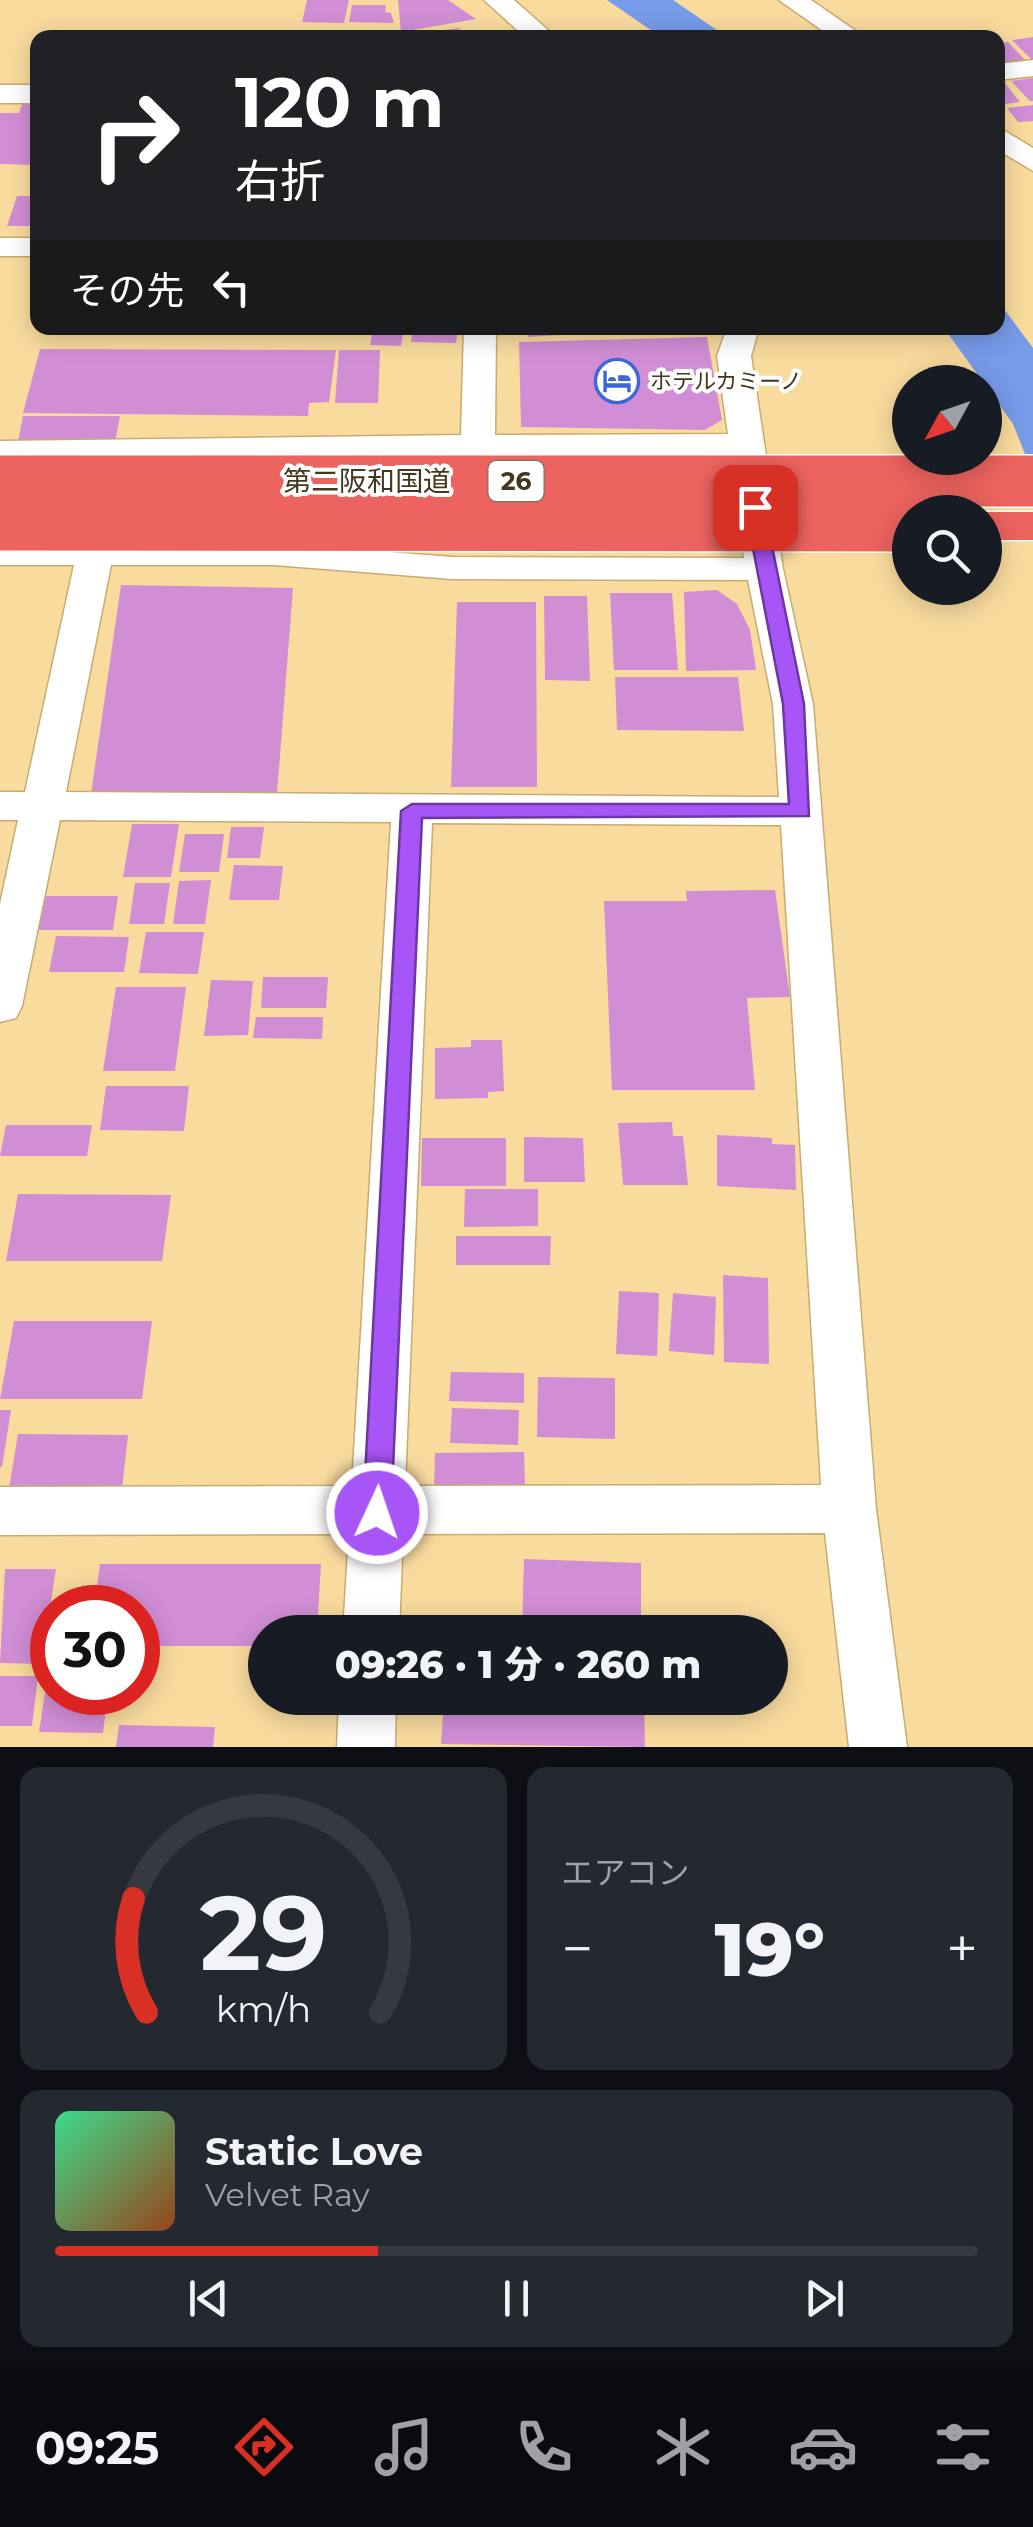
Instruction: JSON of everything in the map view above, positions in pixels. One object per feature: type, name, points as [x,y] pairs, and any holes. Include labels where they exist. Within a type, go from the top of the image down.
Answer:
[{"type":"highway","name":"第二阪和国道","points":[[0,480],[1033,481]]},
{"type":"highway","name":"第二阪和国道","points":[[0,525],[892,526]]},
{"type":"highway","points":[[1002,526],[1033,526]]},
{"type":"street","points":[[496,0],[534,30]]},
{"type":"street","points":[[792,0],[841,30]]},
{"type":"street","points":[[1005,71],[1033,68]]},
{"type":"street","points":[[0,94],[30,94]]},
{"type":"street","points":[[1005,122],[1033,127]]},
{"type":"street","points":[[1005,141],[1033,162]]},
{"type":"street","points":[[0,246],[30,246]]},
{"type":"street","points":[[478,442],[480,335]]},
{"type":"street","points":[[741,335],[734,356],[764,569],[794,704],[849,1509],[878,1747]]},
{"type":"street","points":[[0,451],[301,450],[478,442],[746,444]]},
{"type":"street","points":[[0,554],[274,554],[452,568],[764,569]]},
{"type":"street","points":[[0,1006],[21,806],[95,554]]},
{"type":"street","points":[[21,806],[801,811]]},
{"type":"street","points":[[373,1615],[412,811]]},
{"type":"street","points":[[0,1511],[849,1509]]},
{"type":"street","points":[[366,1747],[367,1715]]},
{"type":"water","points":[[607,0],[673,0],[717,30],[651,30]]},
{"type":"water","points":[[1005,310],[1033,348],[1033,474],[1013,424],[1002,409],[1002,365],[971,365],[949,335],[1005,335]]},
{"type":"building","points":[[307,0],[349,0],[344,23],[302,22]]},
{"type":"building","points":[[398,0],[448,0],[476,19],[413,30],[401,30]]},
{"type":"building","points":[[352,5],[386,5],[385,12],[391,13],[394,23],[349,22]]},
{"type":"building","points":[[1033,37],[1033,61],[1012,40]]},
{"type":"building","points":[[1008,42],[1026,61],[1005,64]]},
{"type":"building","points":[[1033,78],[1033,101],[1030,101],[1011,81]]},
{"type":"building","points":[[1005,83],[1020,102],[1005,104]]},
{"type":"building","points":[[22,104],[30,104],[30,165],[0,164],[0,113],[19,113]]},
{"type":"building","points":[[1033,105],[1033,121],[1018,122],[1007,108]]},
{"type":"building","points":[[17,196],[30,196],[30,226],[7,226]]},
{"type":"building","points":[[372,335],[403,335],[401,346],[370,345]]},
{"type":"building","points":[[412,335],[457,335],[456,343],[411,342]]},
{"type":"building","name":"ホテルカミーノ","points":[[707,337],[722,420],[705,430],[521,427],[519,342]]},
{"type":"building","points":[[40,349],[336,350],[329,402],[309,403],[308,416],[23,413]]},
{"type":"building","points":[[339,350],[380,350],[378,403],[335,403]]},
{"type":"building","points":[[23,416],[120,416],[115,442],[18,442]]},
{"type":"building","points":[[121,585],[293,588],[277,794],[91,794]]},
{"type":"building","points":[[717,590],[737,604],[750,630],[756,670],[686,671],[684,592]]},
{"type":"building","points":[[610,593],[672,593],[678,670],[614,670]]},
{"type":"building","points":[[544,596],[587,596],[590,681],[545,680]]},
{"type":"building","points":[[457,602],[536,602],[537,787],[451,787]]},
{"type":"building","points":[[615,677],[738,677],[744,731],[617,730]]},
{"type":"building","points":[[132,824],[179,824],[171,877],[123,877]]},
{"type":"building","points":[[231,827],[264,827],[260,858],[227,858]]},
{"type":"building","points":[[185,834],[224,834],[219,872],[179,872]]},
{"type":"building","points":[[234,865],[283,866],[279,900],[229,900]]},
{"type":"building","points":[[211,880],[205,924],[173,924],[179,881]]},
{"type":"building","points":[[135,883],[170,883],[164,924],[129,924]]},
{"type":"building","points":[[775,890],[790,997],[747,998],[755,1090],[612,1090],[604,901],[687,901],[686,891]]},
{"type":"building","points":[[42,896],[118,896],[113,930],[35,930]]},
{"type":"building","points":[[146,932],[204,932],[198,974],[139,973]]},
{"type":"building","points":[[56,936],[129,937],[124,972],[49,972]]},
{"type":"building","points":[[263,977],[328,977],[326,1008],[261,1008]]},
{"type":"building","points":[[211,980],[253,981],[248,1035],[204,1036]]},
{"type":"building","points":[[116,987],[186,987],[175,1071],[103,1071]]},
{"type":"building","points":[[256,1017],[323,1017],[322,1039],[253,1038]]},
{"type":"building","points":[[471,1040],[502,1040],[504,1091],[488,1092],[488,1098],[435,1099],[435,1048],[471,1047]]},
{"type":"building","points":[[106,1086],[189,1086],[184,1131],[100,1130]]},
{"type":"building","points":[[672,1122],[673,1136],[683,1136],[688,1185],[623,1185],[618,1123]]},
{"type":"building","points":[[6,1125],[92,1125],[87,1156],[0,1156]]},
{"type":"building","points":[[717,1135],[772,1138],[772,1144],[795,1145],[796,1190],[717,1186]]},
{"type":"building","points":[[524,1137],[583,1138],[585,1182],[524,1182]]},
{"type":"building","points":[[422,1138],[506,1138],[506,1186],[421,1186]]},
{"type":"building","points":[[465,1189],[538,1189],[538,1226],[464,1227]]},
{"type":"building","points":[[18,1194],[171,1195],[162,1261],[6,1261]]},
{"type":"building","points":[[456,1236],[551,1236],[550,1265],[456,1265]]},
{"type":"building","points":[[723,1275],[768,1278],[769,1364],[724,1362]]},
{"type":"building","points":[[619,1291],[659,1293],[657,1356],[616,1354]]},
{"type":"building","points":[[673,1293],[716,1297],[714,1355],[669,1351]]},
{"type":"building","points":[[14,1321],[152,1321],[142,1399],[0,1399]]},
{"type":"building","points":[[451,1372],[524,1373],[524,1403],[449,1401]]},
{"type":"building","points":[[538,1377],[615,1378],[615,1439],[537,1437]]},
{"type":"building","points":[[452,1408],[519,1410],[518,1445],[450,1443]]},
{"type":"building","points":[[0,1410],[11,1410],[2,1467],[0,1467]]},
{"type":"building","points":[[18,1434],[128,1435],[122,1489],[9,1488]]},
{"type":"building","points":[[524,1452],[525,1489],[434,1490],[435,1453]]},
{"type":"building","points":[[524,1559],[641,1563],[641,1615],[522,1615]]},
{"type":"building","points":[[100,1564],[321,1564],[318,1615],[248,1615],[248,1646],[160,1646],[160,1585],[97,1585]]},
{"type":"building","points":[[5,1569],[56,1569],[53,1585],[30,1585],[30,1664],[0,1663]]},
{"type":"building","points":[[0,1676],[30,1676],[32,1726],[0,1726]]},
{"type":"building","points":[[42,1715],[105,1715],[103,1733],[39,1732]]},
{"type":"building","points":[[443,1715],[644,1715],[645,1747],[441,1744]]},
{"type":"building","points":[[119,1725],[215,1727],[213,1747],[116,1747]]},
{"type":"place","name":"ホテルカミーノ","points":[[617,381]]},
{"type":"route","points":[[377,1513],[412,811],[801,811],[794,704],[764,569],[755,507]]}]
